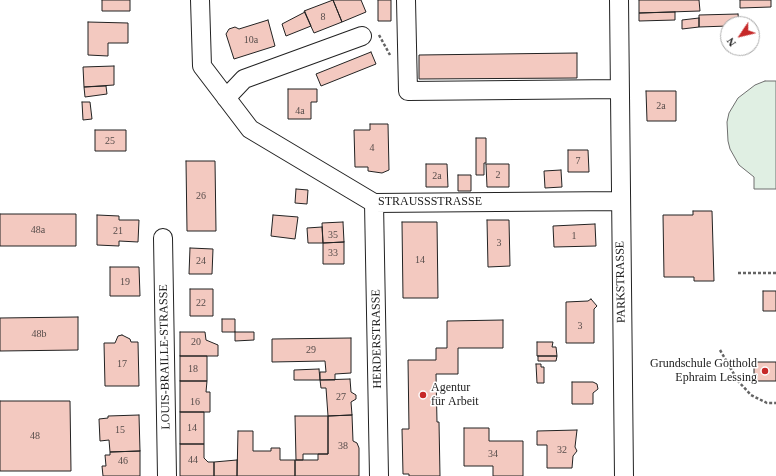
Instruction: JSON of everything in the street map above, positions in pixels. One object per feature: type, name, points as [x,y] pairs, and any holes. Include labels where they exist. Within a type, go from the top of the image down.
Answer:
[{"type":"street","name":"STRAUSSSTRASSE","points":[[200,0],[202,66],[250,129],[374,203],[620,201]]},
{"type":"street","points":[[406,0],[408,91],[620,89]]},
{"type":"street","name":"PARKSTRASSE","points":[[619,0],[624,476]]},
{"type":"street","points":[[226,98],[244,79],[362,36]]},
{"type":"street","name":"HERDERSTRASSE","points":[[374,203],[379,476]]},
{"type":"street","name":"LOUIS-BRAILLE-STRASSE","points":[[163,238],[167,476]]},
{"type":"path","points":[[362,36],[376,31],[389,55],[407,78]]},
{"type":"path","points":[[738,273],[776,273]]},
{"type":"path","points":[[720,350],[738,381],[751,394],[767,403],[776,403]]},
{"type":"green space","points":[[765,81],[776,81],[776,189],[754,189],[754,177],[739,165],[730,149],[727,122],[729,113],[738,98],[755,85]]},
{"type":"building","points":[[102,0],[130,0],[130,11],[102,11]]},
{"type":"building","points":[[333,0],[361,0],[366,12],[342,22]]},
{"type":"building","points":[[333,0],[342,22],[314,33],[304,11]]},
{"type":"building","points":[[378,0],[391,0],[391,21],[378,21]]},
{"type":"building","points":[[639,0],[699,0],[700,11],[639,13]]},
{"type":"building","points":[[740,0],[771,0],[771,7],[740,8]]},
{"type":"building","points":[[305,12],[311,26],[286,36],[282,24]]},
{"type":"building","points":[[675,12],[675,20],[639,21],[639,13]]},
{"type":"building","points":[[738,14],[738,16],[720,16],[720,26],[699,27],[699,15]]},
{"type":"building","points":[[699,18],[699,27],[682,29],[682,20]]},
{"type":"building","points":[[268,20],[275,46],[234,59],[226,34],[229,29],[235,27],[239,29]]},
{"type":"building","points":[[88,22],[128,23],[128,43],[108,43],[108,56],[88,55]]},
{"type":"building","points":[[371,52],[376,64],[321,86],[316,74]]},
{"type":"building","points":[[577,53],[577,78],[419,79],[419,55]]},
{"type":"building","points":[[114,66],[114,85],[84,87],[83,67]]},
{"type":"building","points":[[106,86],[107,94],[85,97],[84,87]]},
{"type":"building","points":[[288,89],[317,89],[317,102],[311,102],[311,119],[288,119]]},
{"type":"building","points":[[646,91],[676,91],[676,121],[647,121]]},
{"type":"building","points":[[82,102],[90,102],[92,119],[83,120]]},
{"type":"building","points":[[370,124],[388,124],[389,170],[382,173],[368,171],[368,167],[355,167],[354,130],[370,130]]},
{"type":"building","points":[[95,130],[126,130],[126,151],[95,151]]},
{"type":"building","points":[[476,138],[486,138],[486,163],[484,163],[484,175],[476,175]]},
{"type":"building","points":[[568,150],[588,150],[589,172],[568,172]]},
{"type":"building","points":[[186,161],[215,161],[216,231],[187,231]]},
{"type":"building","points":[[426,164],[447,164],[448,187],[426,187]]},
{"type":"building","points":[[486,164],[509,164],[509,187],[487,187]]},
{"type":"building","points":[[561,170],[562,187],[545,188],[544,171]]},
{"type":"building","points":[[458,175],[471,175],[471,191],[458,191]]},
{"type":"building","points":[[296,189],[308,190],[307,204],[295,203]]},
{"type":"building","points":[[693,211],[712,211],[714,281],[694,281],[694,277],[664,277],[663,215],[693,215]]},
{"type":"building","points":[[0,214],[76,214],[76,246],[0,246]]},
{"type":"building","points":[[97,215],[119,216],[119,220],[139,220],[138,242],[119,241],[119,246],[97,245]]},
{"type":"building","points":[[273,215],[298,217],[295,239],[271,236]]},
{"type":"building","points":[[487,220],[509,220],[510,266],[488,267]]},
{"type":"building","points":[[343,222],[344,242],[323,243],[322,223]]},
{"type":"building","points":[[402,222],[437,222],[438,298],[403,298]]},
{"type":"building","points":[[595,224],[596,246],[554,247],[553,226]]},
{"type":"building","points":[[322,227],[323,243],[308,243],[307,228]]},
{"type":"building","points":[[344,242],[344,264],[323,264],[323,243]]},
{"type":"building","points":[[190,248],[213,249],[212,274],[189,274]]},
{"type":"building","points":[[110,267],[139,267],[140,296],[110,296]]},
{"type":"building","points":[[190,289],[213,289],[213,316],[190,316]]},
{"type":"building","points":[[763,291],[776,291],[776,311],[763,311]]},
{"type":"building","points":[[591,299],[597,306],[594,309],[594,343],[566,343],[566,302],[588,301]]},
{"type":"building","points":[[78,317],[78,350],[0,351],[0,318]]},
{"type":"building","points":[[222,319],[235,319],[235,332],[222,332]]},
{"type":"building","name":"Agentur für Arbeit","points":[[503,320],[503,348],[458,348],[458,374],[436,374],[440,476],[409,476],[409,474],[403,474],[402,429],[409,429],[408,360],[436,360],[436,348],[447,348],[447,321]]},
{"type":"building","points":[[180,332],[205,332],[206,340],[218,345],[218,356],[180,356]]},
{"type":"building","points":[[235,332],[254,332],[254,340],[235,341]]},
{"type":"building","points":[[122,335],[130,339],[131,342],[138,342],[139,386],[105,386],[104,343],[115,343],[118,336]]},
{"type":"building","points":[[351,338],[351,373],[335,374],[335,380],[320,380],[320,372],[326,372],[325,361],[272,362],[272,339]]},
{"type":"building","points":[[537,342],[553,342],[552,347],[556,347],[557,356],[537,356]]},
{"type":"building","points":[[180,356],[207,356],[207,381],[180,381]]},
{"type":"building","points":[[538,356],[557,356],[556,361],[538,361]]},
{"type":"building","name":"Grundschule Gotthold Ephraim Lessing","points":[[754,362],[776,362],[776,381],[754,381]]},
{"type":"building","points":[[536,364],[541,364],[541,367],[544,367],[544,383],[537,383]]},
{"type":"building","points":[[319,369],[320,380],[294,380],[294,370]]},
{"type":"building","points":[[350,379],[351,392],[356,395],[356,399],[351,402],[352,415],[328,416],[326,388],[321,388],[320,380]]},
{"type":"building","points":[[180,381],[207,381],[206,392],[210,392],[210,412],[180,412]]},
{"type":"building","points":[[572,382],[593,382],[597,384],[598,389],[593,393],[593,404],[572,404]]},
{"type":"building","points":[[0,401],[70,401],[71,471],[0,471]]},
{"type":"building","points":[[180,412],[204,412],[204,444],[180,444]]},
{"type":"building","points":[[139,415],[140,451],[110,452],[109,440],[100,441],[99,419],[108,418],[108,416]]},
{"type":"building","points":[[352,415],[353,441],[357,443],[359,448],[359,476],[295,476],[295,460],[318,460],[318,454],[328,454],[328,416]]},
{"type":"building","points":[[295,416],[328,416],[328,454],[303,454],[303,460],[296,460]]},
{"type":"building","points":[[464,428],[489,428],[489,441],[523,441],[523,476],[493,476],[493,466],[464,466]]},
{"type":"building","points":[[577,430],[575,447],[577,451],[573,456],[572,468],[547,468],[547,445],[537,445],[537,431]]},
{"type":"building","points":[[238,431],[253,431],[253,451],[271,451],[271,448],[280,448],[280,460],[295,460],[295,476],[237,476]]},
{"type":"building","points":[[180,444],[204,444],[204,458],[208,462],[214,462],[214,476],[180,476]]},
{"type":"building","points":[[140,451],[140,476],[103,476],[102,466],[106,466],[105,455],[110,455],[110,452]]},
{"type":"building","points":[[237,460],[237,476],[214,476],[214,462]]},
{"type":"place","name":"Grundschule Gotthold Ephraim Lessing","points":[[765,371]]},
{"type":"place","name":"Agentur für Arbeit","points":[[423,395]]}]
